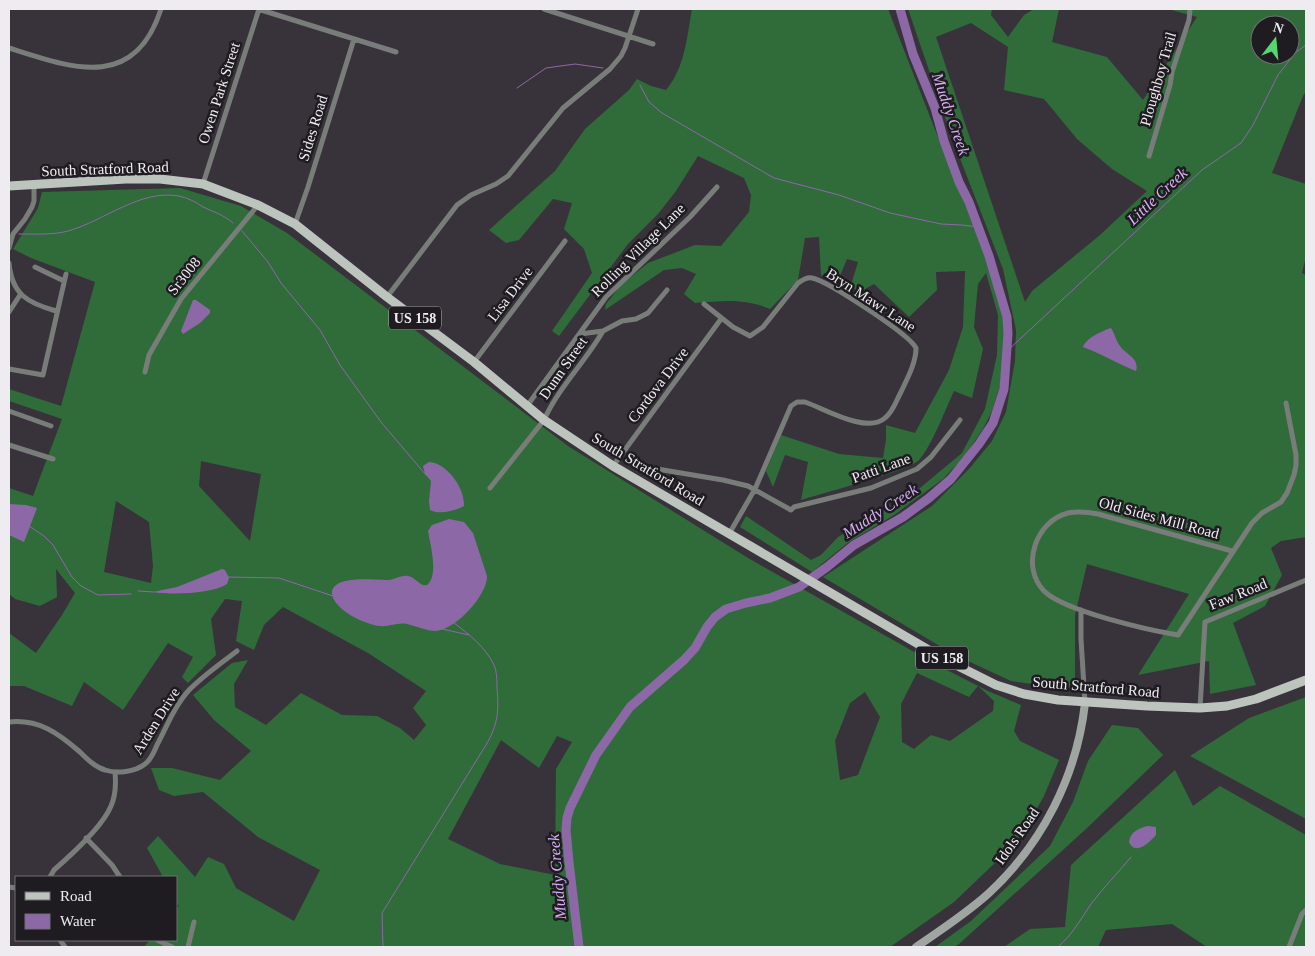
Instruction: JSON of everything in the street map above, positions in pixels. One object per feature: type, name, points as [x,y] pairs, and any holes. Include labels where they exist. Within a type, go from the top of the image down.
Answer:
[{"type":"main road","name":"South Stratford Road","points":[[9,186],[126,179],[160,179],[203,184],[258,205],[295,224],[387,297],[474,362],[544,420],[613,466],[944,659],[996,685],[1037,697],[1085,702],[1200,708],[1226,706],[1256,700],[1306,680]]},
{"type":"main road","name":"Idols Road","points":[[916,947],[960,917],[989,894],[1009,874],[1038,836],[1054,806],[1071,765],[1080,738],[1085,702]]},
{"type":"street","points":[[9,48],[73,66],[94,68],[111,65],[129,57],[141,48],[155,26],[161,9]]},
{"type":"street","points":[[259,9],[396,52]]},
{"type":"street","name":"Owen Park Street","points":[[203,184],[259,9]]},
{"type":"street","points":[[544,9],[561,12],[653,44]]},
{"type":"street","points":[[387,297],[457,205],[466,197],[496,184],[513,171],[563,108],[604,76],[615,64],[621,56],[630,36],[638,9]]},
{"type":"street","name":"Ploughboy Trail","points":[[1149,156],[1190,9]]},
{"type":"street","name":"Sides Road","points":[[295,224],[354,39]]},
{"type":"street","points":[[9,248],[13,234],[26,219],[32,207],[34,184]]},
{"type":"street","name":"Rolling Village Lane","points":[[527,406],[606,297],[690,217],[717,187]]},
{"type":"street","name":"Sr3008","points":[[145,372],[149,355],[181,299],[258,205]]},
{"type":"street","name":"Lisa Drive","points":[[474,362],[565,241]]},
{"type":"street","points":[[9,263],[10,273],[20,294],[34,305],[56,312]]},
{"type":"street","points":[[35,267],[64,281]]},
{"type":"street","points":[[9,369],[43,374],[66,274]]},
{"type":"street","name":"Bryn Mawr Lane","points":[[704,304],[746,335],[754,334],[770,319],[798,283],[805,278],[811,278],[829,285],[882,319],[910,340],[916,348],[915,359],[901,392],[889,414],[879,422],[870,424],[858,422],[805,402],[793,405],[780,429],[755,489],[729,534]]},
{"type":"street","points":[[580,334],[603,330],[622,321],[636,319],[648,313],[667,290]]},
{"type":"street","points":[[9,312],[20,294]]},
{"type":"street","name":"Cordova Drive","points":[[613,466],[721,318]]},
{"type":"street","name":"Dunn Street","points":[[490,488],[544,420],[549,408],[594,347],[603,330]]},
{"type":"street","points":[[1232,551],[1257,517],[1281,502],[1287,493],[1294,475],[1296,455],[1286,403]]},
{"type":"street","points":[[9,410],[52,426]]},
{"type":"street","name":"Patti Lane","points":[[755,489],[791,510],[794,507],[871,488],[917,469],[932,457],[960,420]]},
{"type":"street","points":[[9,445],[53,459]]},
{"type":"street","points":[[639,466],[724,480],[755,489]]},
{"type":"street","name":"Old Sides Mill Road","points":[[1077,512],[1098,514],[1232,551],[1178,635],[1152,630],[1081,610],[1057,600],[1044,591],[1037,580],[1033,566],[1038,536],[1051,522],[1062,515],[1077,512]]},
{"type":"street","name":"Faw Road","points":[[1200,708],[1205,622],[1306,580]]},
{"type":"street","points":[[1081,610],[1085,702]]},
{"type":"street","name":"Arden Drive","points":[[115,772],[129,771],[146,764],[175,709],[190,690],[237,651]]},
{"type":"street","points":[[9,722],[27,722],[44,726],[67,741],[99,767],[115,772],[114,800],[110,809],[105,817],[54,870],[51,876]]},
{"type":"street","points":[[86,838],[112,864],[119,876]]},
{"type":"street","points":[[1289,947],[1302,914],[1306,910]]},
{"type":"street","points":[[188,947],[194,922]]},
{"type":"street","points":[[160,941],[172,947]]},
{"type":"green space","points":[[692,9],[888,9],[973,222],[1006,322],[1000,386],[992,411],[983,429],[964,457],[943,479],[894,515],[849,542],[812,572],[740,527],[746,516],[811,560],[821,555],[838,537],[914,493],[962,453],[985,409],[997,355],[998,315],[986,273],[978,284],[974,327],[983,349],[972,398],[954,391],[930,444],[920,459],[913,464],[884,475],[801,500],[808,462],[785,455],[773,487],[766,471],[781,435],[839,454],[883,458],[886,425],[915,433],[949,370],[963,327],[965,271],[936,272],[937,290],[909,317],[874,284],[858,293],[851,285],[858,262],[847,259],[837,283],[821,275],[819,237],[805,238],[798,280],[770,309],[742,302],[695,303],[684,294],[696,274],[682,268],[664,270],[605,310],[606,304],[621,285],[648,263],[695,245],[721,246],[749,212],[751,195],[744,178],[698,156],[676,191],[658,214],[628,244],[559,336],[552,331],[592,273],[584,249],[564,229],[572,203],[553,199],[519,240],[506,243],[489,230],[555,171],[585,129],[629,90],[637,79],[651,86],[666,90],[681,62],[687,41]]},
{"type":"green space","points":[[908,9],[992,9],[991,15],[1008,37],[1024,15],[1034,9],[1059,9],[1052,42],[1107,57],[1143,100],[1197,17],[1168,9],[1306,9],[1306,91],[1272,173],[1306,184],[1306,256],[1302,273],[1306,275],[1306,537],[1281,541],[1271,548],[1282,575],[1265,606],[1233,623],[1256,685],[1210,694],[1209,661],[1138,675],[1189,594],[1087,564],[1075,615],[1075,690],[1011,681],[955,655],[823,577],[932,506],[969,469],[992,441],[1006,412],[1015,361],[1016,330],[1003,269],[954,143]],"holes":[[[971,23],[1008,47],[1004,90],[1044,99],[1077,139],[1112,169],[1147,191],[1100,235],[1032,291],[1025,302],[936,37]]]},
{"type":"green space","points":[[180,188],[241,206],[287,233],[568,446],[748,558],[939,666],[988,691],[1021,705],[1014,731],[1020,741],[1059,760],[1044,796],[1019,840],[954,902],[890,947],[144,947],[149,941],[178,941],[178,876],[162,876],[147,848],[158,836],[195,877],[208,857],[224,864],[236,888],[294,921],[320,870],[258,837],[203,792],[174,796],[159,790],[151,768],[172,768],[220,780],[251,751],[214,720],[193,695],[232,663],[248,660],[234,684],[235,707],[266,725],[301,693],[342,715],[377,716],[400,728],[414,740],[426,725],[413,708],[426,691],[368,653],[283,607],[264,625],[254,650],[236,641],[242,601],[225,599],[211,619],[216,655],[188,683],[182,677],[193,657],[168,643],[123,710],[84,682],[72,706],[24,686],[9,686],[9,633],[36,653],[75,593],[56,569],[57,597],[40,606],[15,599],[9,594],[9,488],[33,496],[62,419],[9,401],[9,389],[61,406],[95,282],[31,258],[13,249],[38,208],[42,192]],"holes":[[[201,461],[261,474],[250,541],[199,486]],[[116,501],[149,522],[153,566],[151,583],[104,572]],[[917,673],[969,697],[978,686],[994,701],[993,711],[950,741],[931,735],[914,749],[902,742],[901,704]],[[865,692],[880,717],[858,775],[840,780],[835,741],[850,703]],[[557,736],[572,742],[556,769],[555,875],[500,864],[448,839],[501,740],[539,768]]]},
{"type":"green space","points":[[1306,697],[1306,819],[1190,756],[1249,718]]},
{"type":"green space","points":[[1112,725],[1138,728],[1163,755],[1086,829],[959,944],[954,947],[935,947],[971,921],[1050,846],[1073,802],[1088,761]]},
{"type":"green space","points":[[1175,770],[1193,806],[1220,786],[1306,835],[1306,947],[1207,947],[1172,924],[1106,930],[1098,947],[1004,947],[1030,929],[1065,927],[1071,865]]},
{"type":"water","points":[[193,300],[196,300],[210,310],[210,313],[200,323],[183,334],[181,331]]},
{"type":"water","points":[[1111,328],[1122,349],[1134,359],[1137,367],[1136,371],[1083,347],[1091,338]]},
{"type":"water","points":[[429,462],[436,463],[454,478],[464,499],[464,506],[447,512],[430,510],[431,481],[425,474],[423,466]]},
{"type":"water","points":[[9,504],[37,508],[24,542],[9,535]]},
{"type":"water","points":[[449,519],[464,522],[473,533],[487,576],[486,583],[477,601],[453,625],[436,631],[404,624],[374,625],[359,620],[338,606],[332,594],[333,588],[339,583],[346,581],[366,579],[389,580],[406,576],[427,585],[432,578],[433,572],[432,550],[428,531],[432,525]]},
{"type":"water","points":[[222,569],[225,570],[229,578],[227,584],[211,590],[191,593],[153,592],[177,587]]},
{"type":"water","points":[[1148,826],[1156,827],[1156,835],[1142,847],[1135,848],[1132,846],[1129,842],[1133,833],[1138,829]]},
{"type":"waterway","name":"Muddy Creek","points":[[579,947],[566,830],[567,818],[596,755],[630,707],[684,660],[695,648],[715,617],[726,609],[770,598],[799,587],[854,545],[903,517],[929,498],[951,479],[993,423],[1004,389],[1008,334],[1007,317],[989,256],[944,141],[935,108],[913,54],[900,9]]},
{"type":"waterway","name":"Little Creek","points":[[1006,352],[1202,170],[1241,143],[1253,125],[1278,75],[1295,53],[1306,45]]},
{"type":"waterway","points":[[517,88],[546,68],[575,64],[603,68]]},
{"type":"waterway","points":[[640,85],[649,102],[662,113],[774,178],[839,195],[890,213],[941,224],[978,227]]},
{"type":"waterway","points":[[19,234],[50,234],[68,231],[136,201],[165,195],[189,199],[233,223]]},
{"type":"waterway","points":[[242,231],[268,262],[281,283],[320,330],[340,365],[381,422],[426,475]]},
{"type":"waterway","points":[[29,526],[53,545],[72,577],[81,586],[98,595],[131,594]]},
{"type":"waterway","points":[[228,577],[279,578],[333,596]]},
{"type":"waterway","points":[[138,591],[154,592]]},
{"type":"waterway","points":[[383,947],[382,913],[486,745],[497,718],[497,679],[494,665],[482,647],[454,623]]},
{"type":"waterway","points":[[442,628],[469,635]]},
{"type":"waterway","points":[[1058,947],[1131,857]]}]
